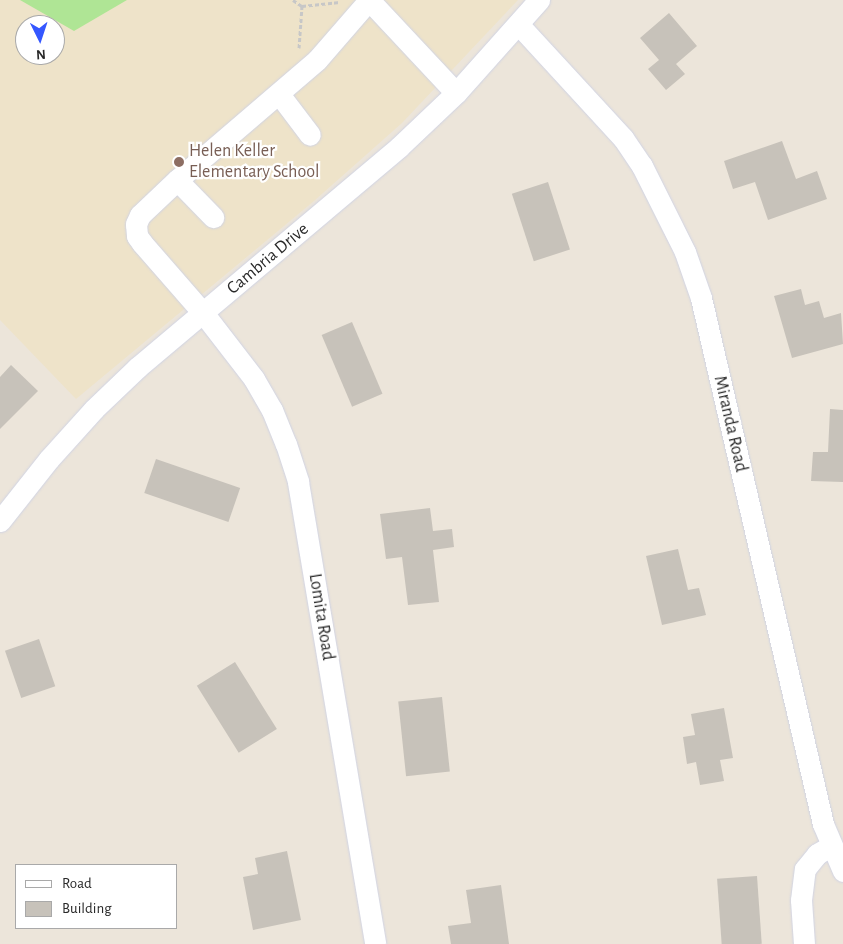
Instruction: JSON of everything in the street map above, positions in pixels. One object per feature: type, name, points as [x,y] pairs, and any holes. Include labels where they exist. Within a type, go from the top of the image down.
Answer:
[{"type":"street","points":[[369,0],[456,93]]},
{"type":"street","name":"Lomita Road","points":[[369,0],[317,60],[177,180],[140,215],[136,224],[137,236],[234,350],[268,402],[286,444],[298,482],[375,944]]},
{"type":"street","name":"Cambria Drive","points":[[2,513],[94,409],[138,367],[204,314],[399,147],[456,93],[519,25],[539,0]]},
{"type":"street","name":"Miranda Road","points":[[519,25],[623,138],[647,174],[686,252],[701,298],[824,824],[831,846],[843,871]]},
{"type":"street","points":[[279,94],[310,135]]},
{"type":"street","points":[[177,180],[213,216]]},
{"type":"street","points":[[804,944],[801,900],[804,869],[818,854],[831,846]]},
{"type":"path","points":[[298,56],[302,6]]},
{"type":"shaded area","name":"Helen Keller Elementary School","points":[[0,0],[518,0],[402,123],[314,201],[76,399],[0,320]]},
{"type":"green space","points":[[20,0],[127,0],[74,31],[65,26],[65,15],[46,15]]},
{"type":"building","points":[[669,13],[697,46],[676,64],[685,74],[666,90],[648,69],[659,60],[640,38]]},
{"type":"building","points":[[782,141],[796,179],[817,171],[827,199],[768,220],[755,182],[733,189],[724,161]]},
{"type":"building","points":[[548,182],[570,250],[534,261],[512,194]]},
{"type":"building","points":[[801,289],[805,305],[819,301],[824,318],[841,313],[843,344],[792,358],[774,296]]},
{"type":"building","points":[[352,322],[382,394],[352,407],[322,335]]},
{"type":"building","points":[[11,365],[38,391],[0,429],[0,377]]},
{"type":"building","points":[[830,409],[843,410],[843,482],[811,481],[813,452],[828,452]]},
{"type":"building","points":[[156,459],[240,488],[228,522],[144,493]]},
{"type":"building","points":[[430,508],[433,531],[452,529],[454,547],[433,550],[439,602],[408,605],[402,557],[386,559],[380,514]]},
{"type":"building","points":[[678,549],[688,590],[699,588],[706,615],[662,625],[646,556]]},
{"type":"building","points":[[39,639],[55,686],[21,698],[5,651]]},
{"type":"building","points":[[235,662],[277,729],[239,753],[197,686]]},
{"type":"building","points":[[442,697],[450,772],[406,776],[398,702]]},
{"type":"building","points":[[724,708],[733,758],[720,760],[724,781],[700,785],[696,762],[687,764],[683,737],[695,735],[691,714]]},
{"type":"building","points":[[287,851],[301,920],[253,930],[243,877],[258,874],[255,858]]},
{"type":"building","points":[[757,876],[762,944],[722,944],[717,879]]},
{"type":"building","points":[[501,885],[509,944],[451,944],[448,926],[471,923],[466,890]]},
{"type":"place","name":"Helen Keller Elementary School","points":[[179,162]]}]
